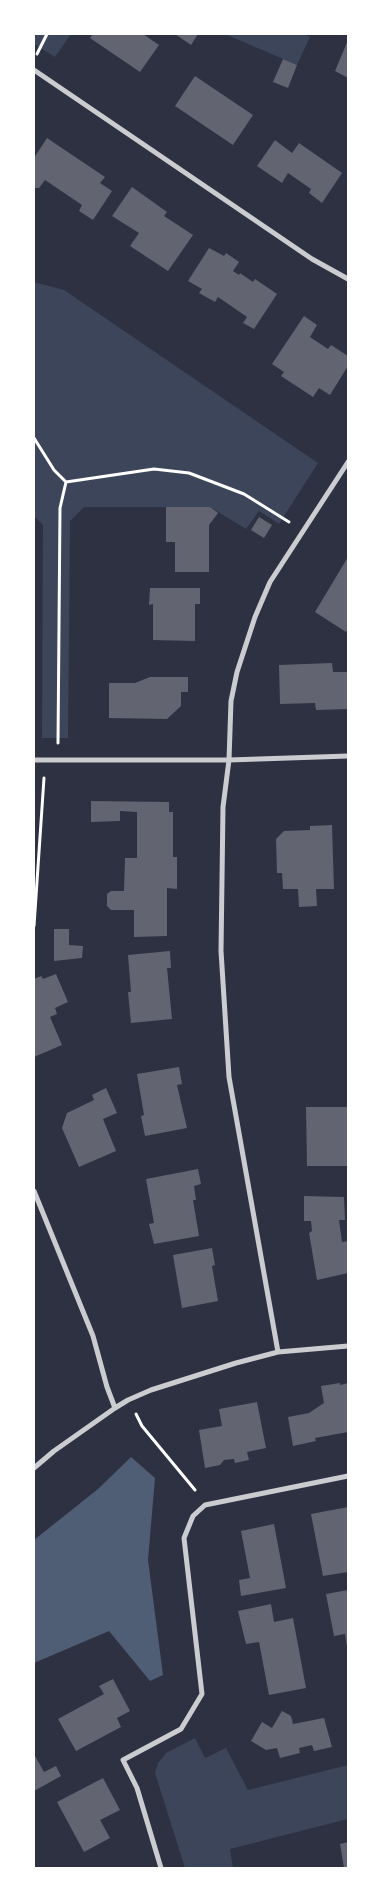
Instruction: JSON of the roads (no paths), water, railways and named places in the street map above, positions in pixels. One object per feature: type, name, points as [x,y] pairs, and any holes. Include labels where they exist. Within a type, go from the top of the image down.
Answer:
[{"type":"street","points":[[34,70],[312,259],[348,279]]},
{"type":"street","points":[[278,1352],[229,1076],[221,950],[223,807],[229,760],[232,701],[237,672],[255,617],[270,582],[348,462]]},
{"type":"street","points":[[34,760],[229,760],[348,756]]},
{"type":"street","points":[[34,1191],[93,1336],[114,1408]]},
{"type":"street","points":[[34,1468],[54,1451],[114,1408],[151,1390],[278,1352],[348,1346]]},
{"type":"street","points":[[160,1868],[137,1788],[123,1760],[181,1729],[202,1694],[184,1538],[193,1516],[205,1505],[348,1476]]}]
